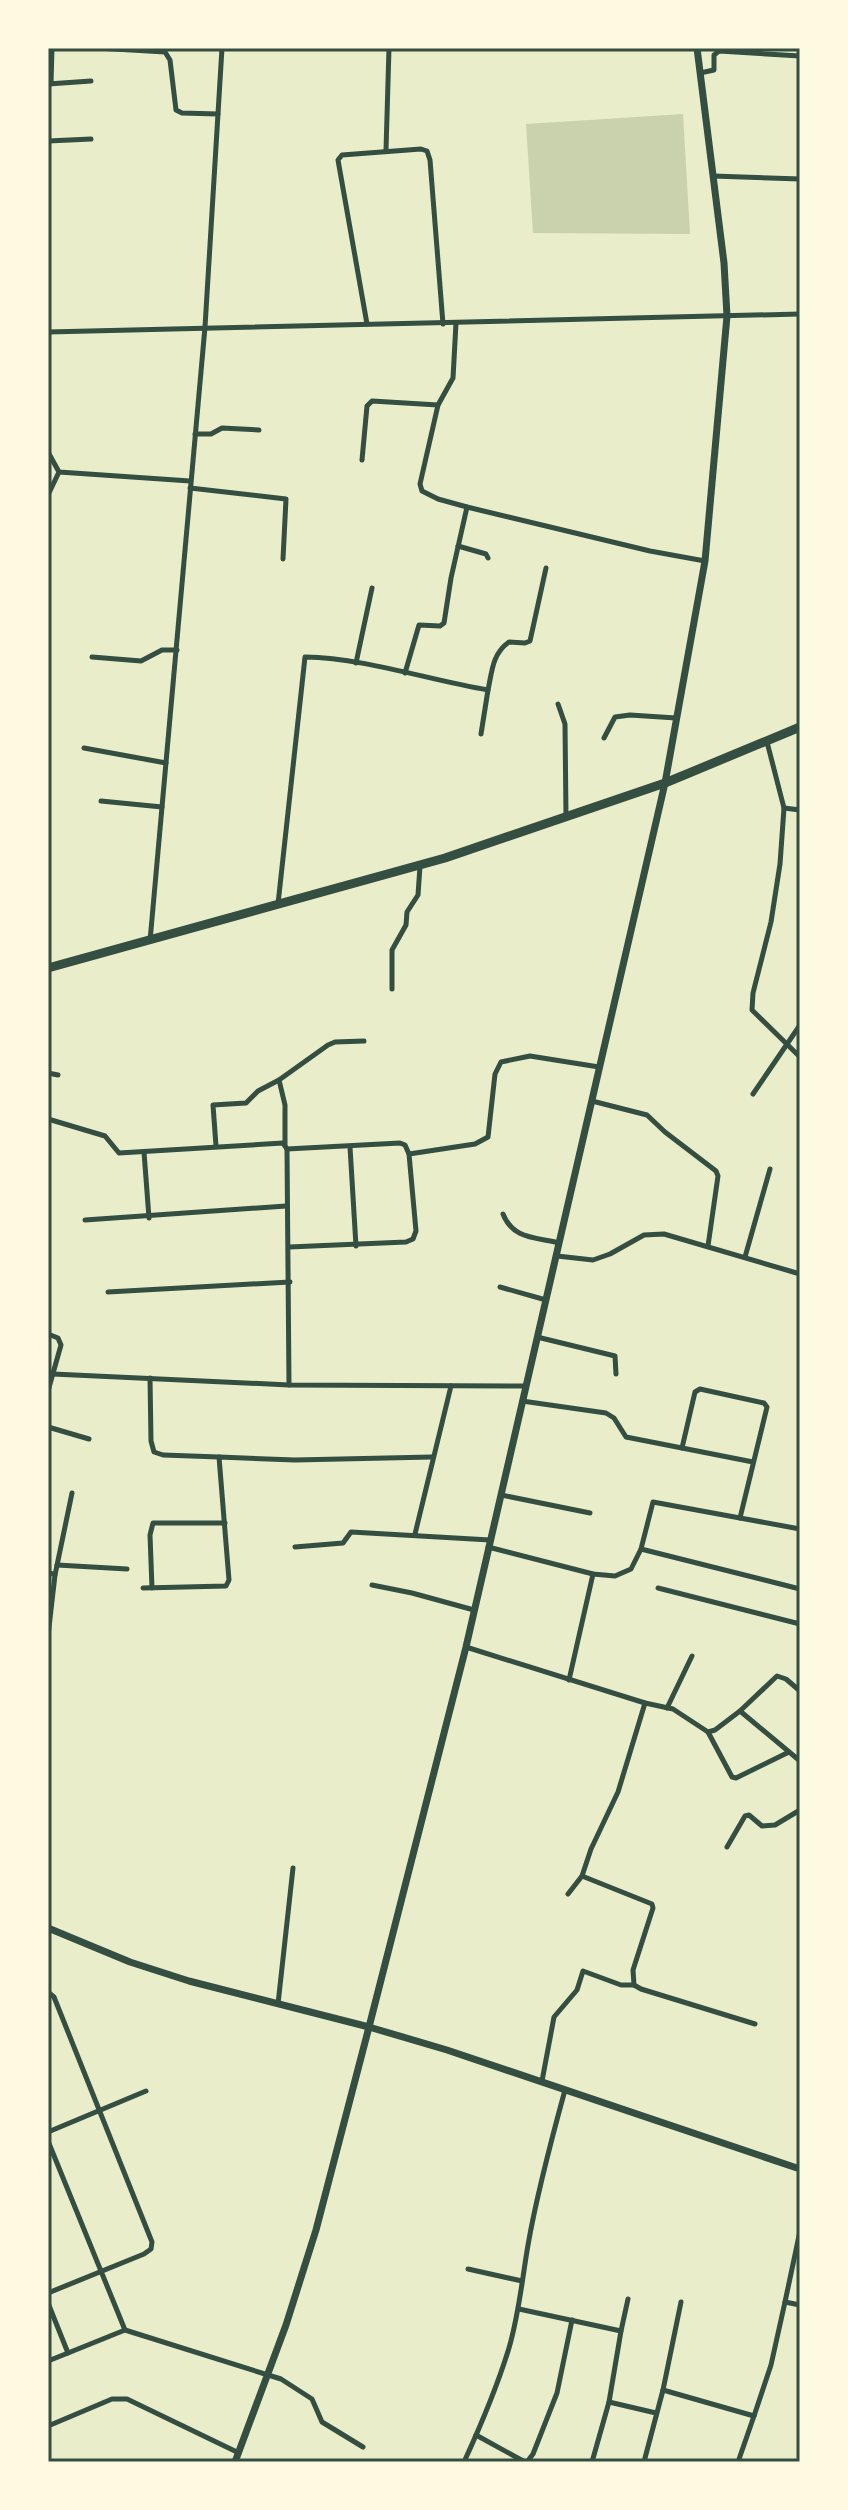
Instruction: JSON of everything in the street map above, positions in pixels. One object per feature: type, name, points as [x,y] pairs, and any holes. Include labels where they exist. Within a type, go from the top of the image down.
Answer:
[{"type":"highway","points":[[48,968],[420,865],[665,783],[800,727]]},
{"type":"street","points":[[52,48],[50,84],[91,81]]},
{"type":"street","points":[[97,48],[165,52],[170,60],[176,110],[182,113],[218,114]]},
{"type":"street","points":[[150,942],[205,327],[222,48]]},
{"type":"street","points":[[386,150],[389,48]]},
{"type":"street","points":[[235,2462],[286,2325],[316,2230],[369,2027],[466,1647],[665,783],[705,561],[727,316],[724,263],[697,48]]},
{"type":"street","points":[[700,73],[714,70],[714,55],[719,51],[800,56]]},
{"type":"street","points":[[48,141],[91,139]]},
{"type":"street","points":[[367,324],[338,160],[342,155],[421,149],[430,155],[443,324]]},
{"type":"street","points":[[713,176],[800,179]]},
{"type":"street","points":[[48,332],[800,314]]},
{"type":"street","points":[[456,323],[453,378],[438,405],[420,488],[426,495],[650,551],[705,561]]},
{"type":"street","points":[[362,460],[367,406],[372,401],[438,405]]},
{"type":"street","points":[[195,434],[211,434],[222,428],[259,430]]},
{"type":"street","points":[[48,452],[59,472]]},
{"type":"street","points":[[59,472],[190,484],[286,499],[283,559]]},
{"type":"street","points":[[48,495],[59,472]]},
{"type":"street","points":[[405,673],[419,625],[440,626],[444,623],[467,507]]},
{"type":"street","points":[[458,546],[486,554],[488,558]]},
{"type":"street","points":[[481,734],[495,657],[509,642],[530,641],[546,568]]},
{"type":"street","points":[[356,663],[372,588]]},
{"type":"street","points":[[92,657],[141,661],[162,650],[177,650]]},
{"type":"street","points":[[278,905],[305,657],[331,658],[488,690]]},
{"type":"street","points":[[558,704],[565,724],[566,817]]},
{"type":"street","points":[[604,738],[615,717],[676,718]]},
{"type":"street","points":[[767,742],[784,808],[771,922],[751,1003],[757,1017],[800,1057]]},
{"type":"street","points":[[84,748],[166,763]]},
{"type":"street","points":[[101,801],[162,807]]},
{"type":"street","points":[[784,808],[800,810]]},
{"type":"street","points":[[392,989],[392,950],[406,925],[407,912],[418,895],[420,865]]},
{"type":"street","points":[[753,1094],[800,1025]]},
{"type":"street","points":[[216,1146],[213,1105],[246,1103],[258,1091],[328,1045],[364,1041]]},
{"type":"street","points":[[409,1154],[475,1144],[488,1137],[495,1074],[501,1062],[530,1056],[599,1067]]},
{"type":"street","points":[[48,1073],[58,1075]]},
{"type":"street","points":[[279,1080],[285,1105],[290,1282],[289,1385]]},
{"type":"street","points":[[592,1101],[647,1115],[716,1171],[718,1176],[708,1246]]},
{"type":"street","points":[[48,1119],[105,1136],[119,1153],[277,1142],[286,1147],[405,1145],[409,1154],[415,1236],[406,1242],[289,1247]]},
{"type":"street","points":[[350,1147],[356,1246]]},
{"type":"street","points":[[144,1152],[149,1218]]},
{"type":"street","points":[[745,1257],[770,1169]]},
{"type":"street","points":[[85,1220],[149,1218],[286,1206]]},
{"type":"street","points":[[503,1214],[508,1226],[515,1231],[560,1243]]},
{"type":"street","points":[[557,1256],[600,1258],[644,1235],[664,1234],[800,1274]]},
{"type":"street","points":[[108,1292],[290,1282]]},
{"type":"street","points":[[500,1287],[546,1300]]},
{"type":"street","points":[[48,1334],[58,1338],[61,1345],[48,1391]]},
{"type":"street","points":[[536,1337],[615,1356],[616,1374]]},
{"type":"street","points":[[53,1374],[289,1385],[525,1386]]},
{"type":"street","points":[[150,1378],[151,1441],[154,1452],[163,1455],[295,1460],[432,1457]]},
{"type":"street","points":[[415,1534],[451,1386]]},
{"type":"street","points":[[682,1448],[692,1395],[700,1389],[766,1405],[740,1518]]},
{"type":"street","points":[[522,1401],[606,1413],[614,1418],[624,1436],[753,1462]]},
{"type":"street","points":[[48,1427],[89,1439]]},
{"type":"street","points":[[143,1588],[226,1586],[229,1580],[219,1457]]},
{"type":"street","points":[[48,1636],[51,1573],[57,1565],[72,1493]]},
{"type":"street","points":[[501,1495],[590,1513]]},
{"type":"street","points":[[295,1547],[343,1543],[351,1532],[376,1536],[415,1534],[489,1544],[608,1576],[631,1569],[641,1549],[653,1502],[800,1529]]},
{"type":"street","points":[[152,1588],[150,1535],[153,1523],[225,1523]]},
{"type":"street","points":[[641,1549],[800,1589]]},
{"type":"street","points":[[57,1565],[127,1569]]},
{"type":"street","points":[[569,1680],[593,1574]]},
{"type":"street","points":[[372,1585],[474,1610]]},
{"type":"street","points":[[658,1588],[800,1624]]},
{"type":"street","points":[[466,1647],[684,1714],[708,1732],[732,1777],[736,1778],[789,1752]]},
{"type":"street","points":[[667,1708],[679,1689],[692,1656]]},
{"type":"street","points":[[708,1732],[740,1711],[777,1676],[786,1679],[800,1691]]},
{"type":"street","points":[[568,1894],[582,1876],[622,1781],[645,1703]]},
{"type":"street","points":[[740,1711],[800,1761]]},
{"type":"street","points":[[727,1847],[745,1816],[749,1815],[765,1827],[775,1825],[800,1810]]},
{"type":"street","points":[[278,2004],[293,1868]]},
{"type":"street","points":[[582,1876],[652,1904],[633,1970],[634,1985]]},
{"type":"street","points":[[48,1928],[130,1962],[189,1981],[369,2027],[542,2081],[800,2169]]},
{"type":"street","points":[[542,2081],[554,2017],[577,1990],[583,1971],[755,2024]]},
{"type":"street","points":[[48,1992],[54,1997],[152,2242],[151,2249],[144,2254],[48,2293]]},
{"type":"street","points":[[464,2462],[505,2360],[519,2309],[544,2167],[565,2089]]},
{"type":"street","points":[[48,2132],[146,2091]]},
{"type":"street","points":[[48,2141],[125,2330]]},
{"type":"street","points":[[738,2462],[771,2365],[800,2231]]},
{"type":"street","points":[[468,2269],[522,2281]]},
{"type":"street","points":[[592,2462],[609,2402],[628,2299]]},
{"type":"street","points":[[645,2458],[681,2302]]},
{"type":"street","points":[[785,2302],[800,2305]]},
{"type":"street","points":[[48,2303],[68,2353]]},
{"type":"street","points":[[519,2309],[621,2331]]},
{"type":"street","points":[[476,2435],[526,2462],[533,2454],[557,2393],[572,2320]]},
{"type":"street","points":[[48,2361],[125,2330],[281,2379],[309,2396],[322,2422],[363,2447]]},
{"type":"street","points":[[663,2390],[754,2416]]},
{"type":"street","points":[[48,2426],[112,2399],[127,2399],[239,2453]]},
{"type":"street","points":[[609,2402],[656,2413]]},
{"type":"green space","points":[[683,114],[690,234],[533,233],[526,124]]}]
